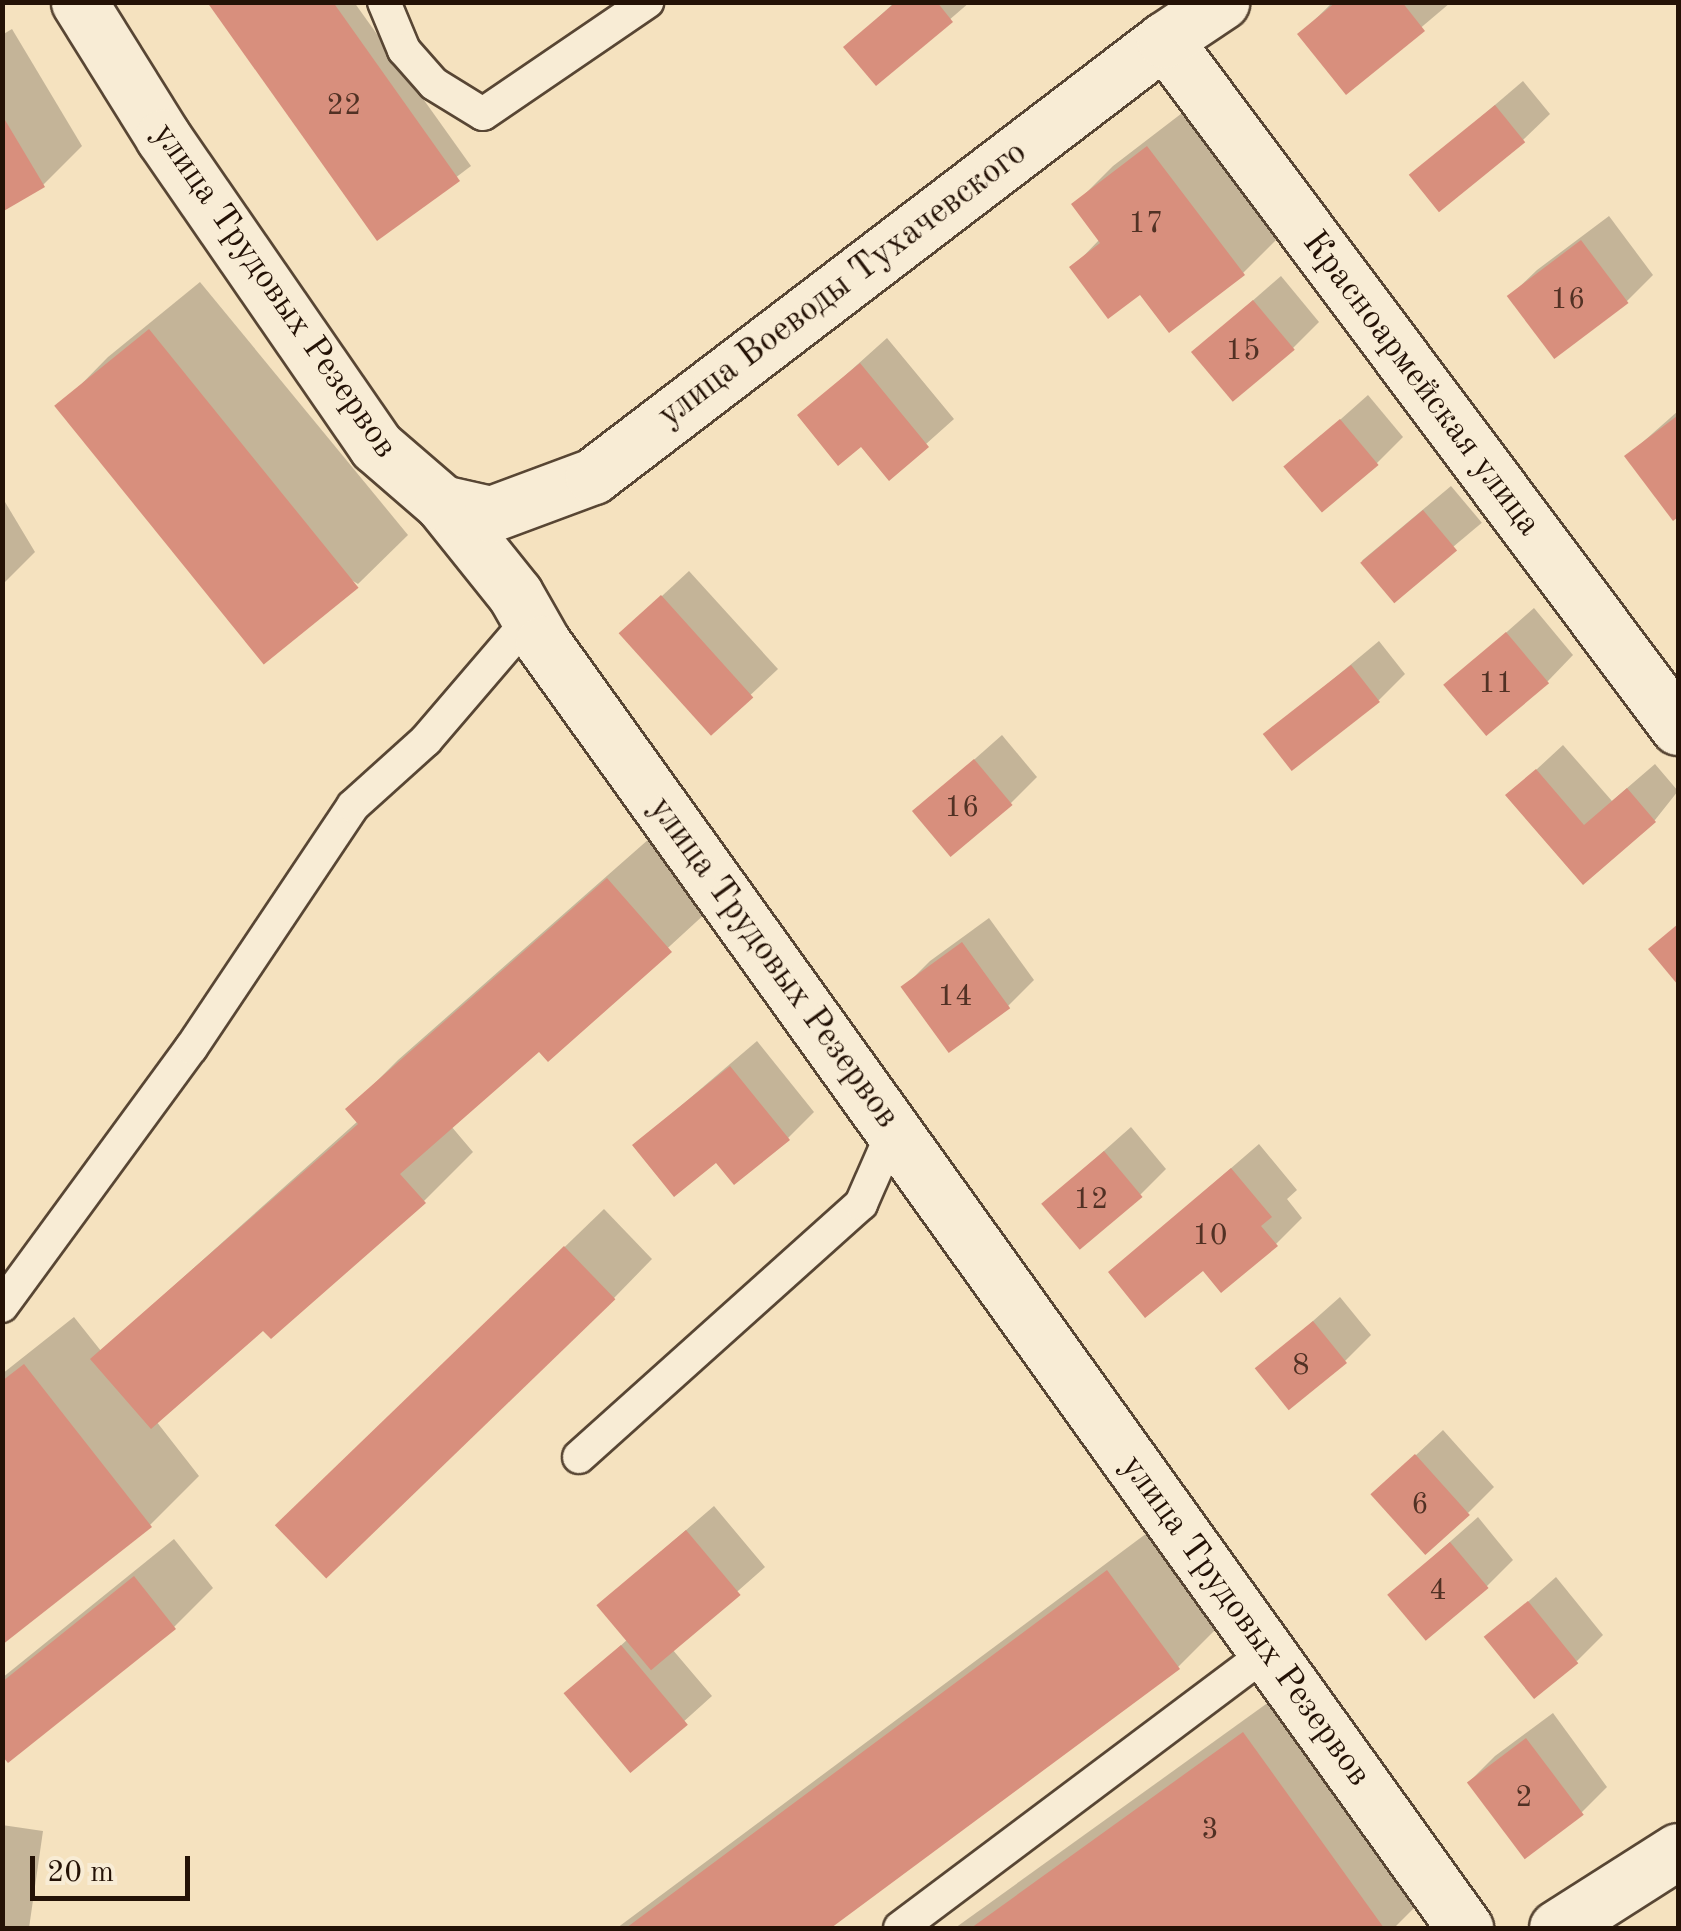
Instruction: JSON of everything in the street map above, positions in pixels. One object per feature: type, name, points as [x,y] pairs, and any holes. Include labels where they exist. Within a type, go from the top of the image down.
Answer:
[{"type":"street","name":"улица Трудовых Резервов","points":[[78,2],[163,137],[376,446],[442,503],[529,620],[1465,1928]]},
{"type":"street","name":"улица Воеводы Тухачевского","points":[[442,503],[492,514],[593,476],[1164,40],[1222,2]]},
{"type":"street","name":"Красноармейская улица","points":[[1164,40],[1678,727]]},
{"type":"street","points":[[1556,1928],[1678,1851]]},
{"type":"lane","points":[[384,2],[404,50],[414,62],[434,84],[482,114],[647,2]]},
{"type":"lane","points":[[2,1306],[191,1048],[353,806],[426,740],[529,620]]},
{"type":"lane","points":[[579,1457],[861,1204],[893,1131]]},
{"type":"lane","points":[[900,1928],[1267,1652]]},
{"type":"building","points":[[207,2],[333,2],[460,181],[377,241]]},
{"type":"building","points":[[896,2],[937,2],[953,22],[876,86],[843,47]]},
{"type":"building","points":[[1336,2],[1402,2],[1425,31],[1346,95],[1297,34]]},
{"type":"building","points":[[1495,105],[1525,142],[1439,212],[1409,175]]},
{"type":"building","points":[[2,115],[45,187],[2,212]]},
{"type":"building","points":[[1147,146],[1245,275],[1169,333],[1140,295],[1108,319],[1069,267],[1100,243],[1071,204]]},
{"type":"building","points":[[1581,240],[1629,303],[1554,359],[1507,296]]},
{"type":"building","points":[[1253,300],[1295,350],[1233,402],[1191,352]]},
{"type":"building","points":[[149,329],[359,588],[264,665],[54,406]]},
{"type":"building","points":[[860,363],[929,447],[889,481],[861,447],[838,466],[797,415]]},
{"type":"building","points":[[1677,416],[1678,517],[1673,521],[1624,456]]},
{"type":"building","points":[[1340,419],[1379,465],[1322,513],[1283,467]]},
{"type":"building","points":[[1423,510],[1457,551],[1394,603],[1360,563]]},
{"type":"building","points":[[661,595],[753,698],[711,736],[619,633]]},
{"type":"building","points":[[1506,632],[1549,683],[1486,736],[1443,685]]},
{"type":"building","points":[[1351,665],[1380,702],[1292,771],[1263,734]]},
{"type":"building","points":[[974,759],[1013,805],[951,857],[912,811]]},
{"type":"building","points":[[1536,769],[1584,825],[1627,788],[1656,822],[1583,885],[1505,795]]},
{"type":"building","points":[[607,878],[672,952],[548,1062],[539,1052],[400,1174],[426,1203],[271,1339],[263,1331],[151,1429],[90,1359],[358,1124],[345,1109]]},
{"type":"building","points":[[1678,924],[1678,985],[1648,949]]},
{"type":"building","points":[[962,942],[1010,1008],[949,1053],[901,987]]},
{"type":"building","points":[[730,1066],[790,1140],[734,1185],[716,1163],[674,1197],[632,1145]]},
{"type":"building","points":[[1104,1151],[1143,1197],[1080,1250],[1041,1204]]},
{"type":"building","points":[[1231,1168],[1272,1217],[1261,1226],[1278,1246],[1221,1293],[1203,1271],[1145,1318],[1108,1272]]},
{"type":"building","points":[[564,1246],[615,1299],[326,1578],[275,1525]]},
{"type":"building","points":[[1313,1321],[1347,1363],[1289,1410],[1255,1368]]},
{"type":"building","points":[[24,1364],[152,1527],[2,1645],[2,1381]]},
{"type":"building","points":[[1415,1454],[1470,1515],[1425,1555],[1370,1494]]},
{"type":"building","points":[[686,1530],[741,1595],[651,1670],[596,1605]]},
{"type":"building","points":[[1450,1542],[1489,1588],[1426,1641],[1387,1595]]},
{"type":"building","points":[[1107,1570],[1180,1669],[831,1928],[626,1928]]},
{"type":"building","points":[[134,1576],[176,1629],[8,1763],[2,1756],[2,1682]]},
{"type":"building","points":[[1528,1601],[1578,1663],[1534,1699],[1484,1637]]},
{"type":"building","points":[[621,1645],[688,1725],[630,1773],[564,1693]]},
{"type":"building","points":[[1243,1732],[1384,1928],[971,1928]]},
{"type":"building","points":[[1526,1738],[1584,1815],[1525,1859],[1467,1783]]}]
